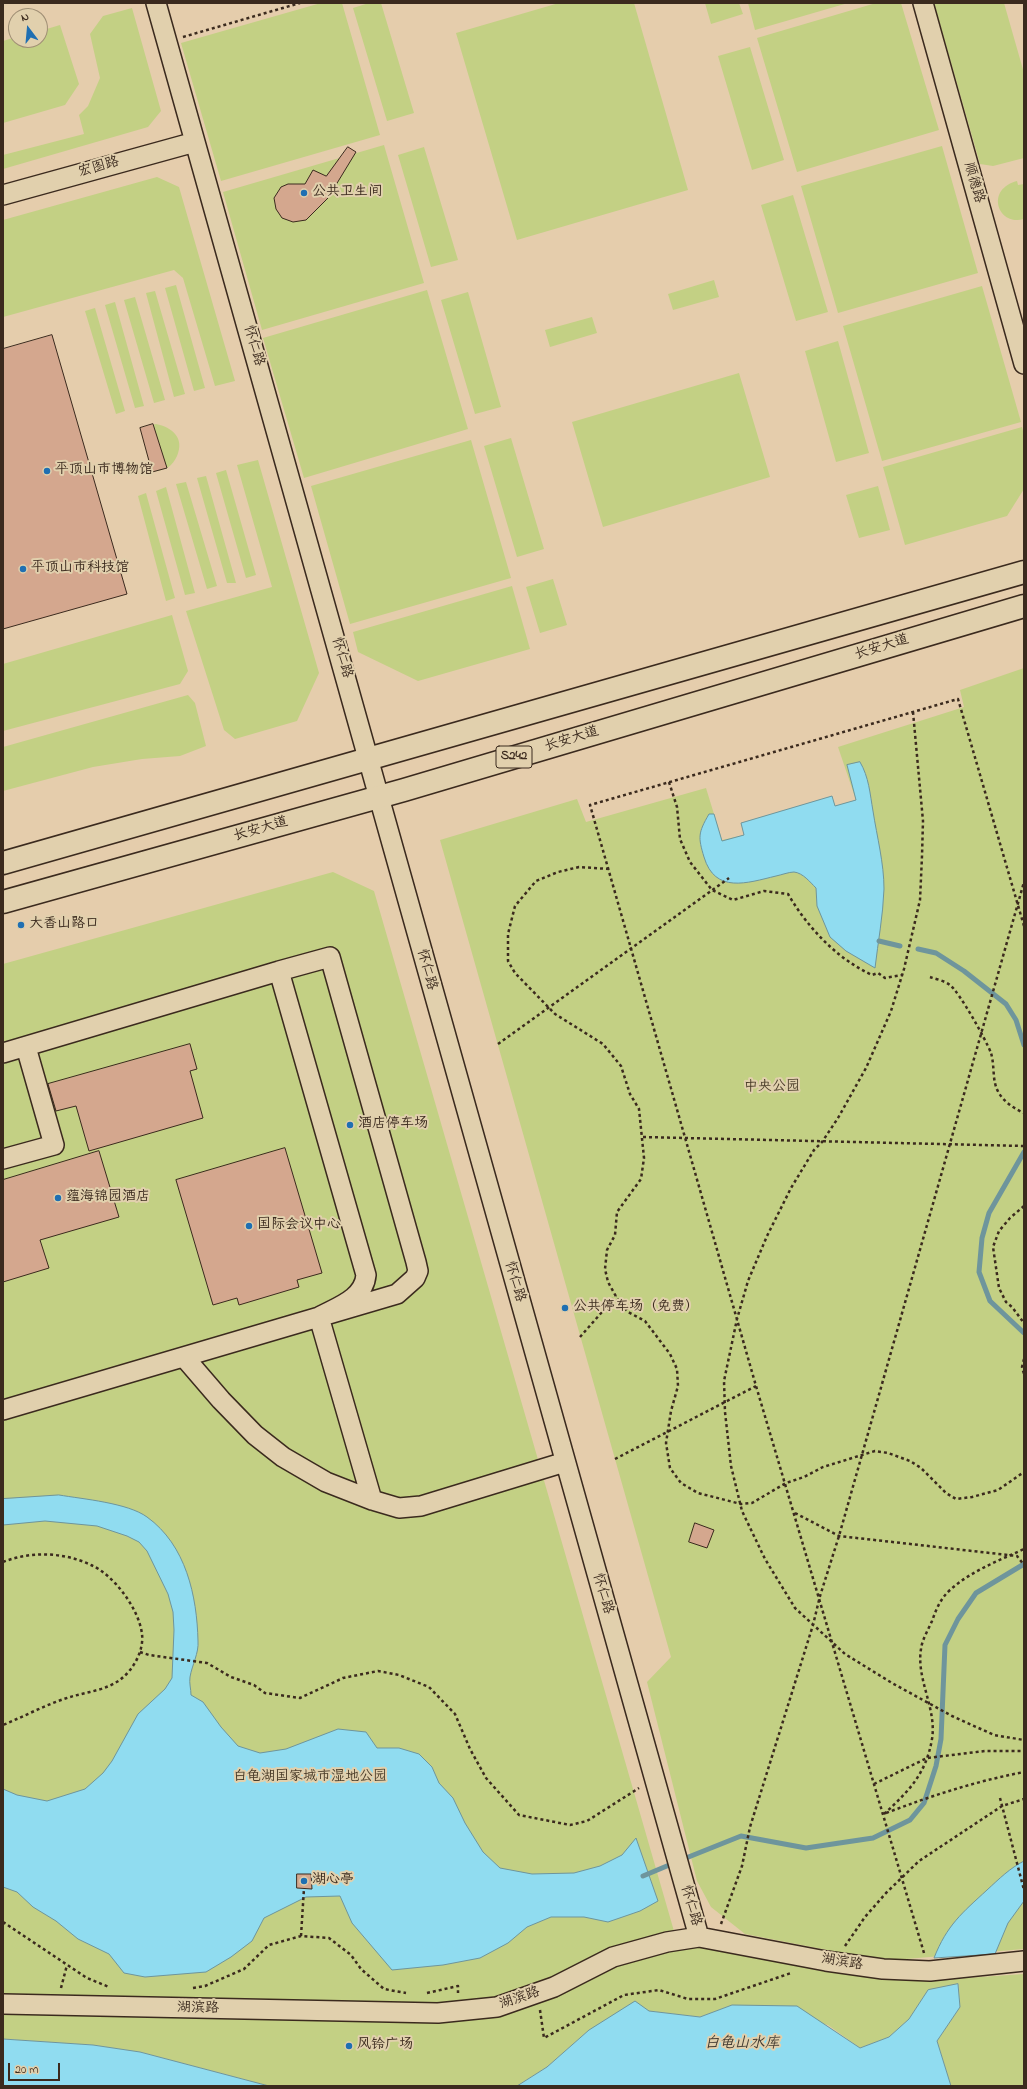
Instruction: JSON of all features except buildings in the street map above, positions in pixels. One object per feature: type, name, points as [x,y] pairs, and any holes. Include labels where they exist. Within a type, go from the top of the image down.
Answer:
[{"type":"main road","points":[[3,863],[1024,572]]},
{"type":"main road","name":"长安大道","points":[[3,902],[379,797],[1024,606]]},
{"type":"street","name":"怀仁路","points":[[156,3],[673,1848],[682,1878],[707,1938]]},
{"type":"street","name":"顺德路","points":[[923,3],[1024,364]]},
{"type":"street","name":"宏图路","points":[[3,195],[195,142]]},
{"type":"street","points":[[3,1053],[330,957],[418,1271],[415,1278],[408,1286],[397,1294],[3,1410]]},
{"type":"street","points":[[279,971],[366,1275],[362,1290],[355,1297],[319,1317]]},
{"type":"street","points":[[3,1159],[54,1145],[26,1047]]},
{"type":"street","points":[[319,1317],[372,1500]]},
{"type":"street","points":[[184,1357],[221,1400],[260,1440],[284,1457],[326,1482],[372,1500],[398,1508],[421,1506],[565,1462]]},
{"type":"street","name":"湖滨路","points":[[3,2004],[343,2012],[455,2011],[497,2007],[554,1987],[613,1957],[667,1942],[707,1938],[836,1962],[883,1969],[930,1971],[1024,1961]]},
{"type":"path","points":[[167,42],[300,3]]},
{"type":"path","points":[[930,1971],[830,1638],[820,1596],[756,1386],[590,805],[958,699],[1024,926]]},
{"type":"path","points":[[913,712],[923,821],[922,856],[920,900],[902,975],[890,1011],[866,1068],[822,1142],[814,1150],[797,1177],[767,1236],[748,1281],[737,1320],[724,1381],[724,1403],[731,1466],[741,1504],[752,1533],[779,1583],[795,1608],[830,1638],[845,1654],[892,1683],[952,1716],[994,1735],[1024,1740]]},
{"type":"path","points":[[669,782],[677,807],[680,840],[690,862],[712,890],[733,900],[764,891],[788,894],[804,918],[831,949],[844,960],[872,975],[878,973],[885,978],[902,975]]},
{"type":"path","points":[[608,870],[579,867],[550,875],[536,881],[515,906],[508,934],[508,961],[515,973],[554,1014],[603,1044],[621,1066],[630,1094],[639,1109],[644,1158],[640,1179],[617,1212],[615,1235],[607,1250],[605,1269],[608,1282],[616,1296],[628,1312],[645,1321],[670,1354],[677,1369],[678,1386],[666,1443],[670,1468],[681,1483],[698,1493],[741,1504],[752,1503],[786,1483],[862,1454],[875,1451],[888,1453],[910,1461],[921,1468],[946,1493],[956,1499],[972,1497],[998,1490],[1024,1472]]},
{"type":"path","points":[[498,1044],[729,878]]},
{"type":"path","points":[[707,1938],[742,1866],[750,1827],[839,1536],[1024,882]]},
{"type":"path","points":[[930,977],[949,983],[957,992],[991,1054],[996,1076],[995,1082],[998,1090],[1006,1103],[1024,1113]]},
{"type":"path","points":[[643,1137],[1024,1146]]},
{"type":"path","points":[[1024,1206],[999,1230],[993,1247],[999,1288],[1006,1302],[1024,1322]]},
{"type":"path","points":[[580,1337],[616,1296]]},
{"type":"path","points":[[1024,1360],[1022,1367],[1024,1374]]},
{"type":"path","points":[[615,1459],[756,1386]]},
{"type":"path","points":[[794,1513],[839,1536],[1017,1556],[1024,1565]]},
{"type":"path","points":[[884,1814],[906,1794],[920,1776],[927,1758],[932,1738],[932,1721],[920,1666],[921,1649],[936,1608],[949,1591],[970,1575],[1024,1549]]},
{"type":"path","points":[[3,1562],[16,1557],[39,1554],[68,1557],[92,1565],[110,1577],[125,1595],[134,1610],[142,1634],[140,1652],[136,1662],[121,1678],[105,1687],[69,1697],[3,1726]]},
{"type":"path","points":[[140,1652],[149,1655],[207,1663],[231,1677],[254,1685],[265,1693],[300,1698],[344,1678],[378,1671],[399,1675],[429,1686],[455,1714],[470,1749],[486,1778],[520,1815],[538,1820],[570,1825],[587,1821],[626,1797],[653,1776]]},
{"type":"path","points":[[874,1784],[927,1758],[985,1752],[1024,1751]]},
{"type":"path","points":[[884,1814],[944,1791],[983,1780],[1024,1772]]},
{"type":"path","points":[[1000,1798],[1024,1890]]},
{"type":"path","points":[[836,1962],[847,1942],[865,1917],[919,1861],[1002,1806],[1024,1799]]},
{"type":"path","points":[[301,1936],[304,1888]]},
{"type":"path","points":[[3,1922],[87,1978],[110,1988]]},
{"type":"path","points":[[192,1989],[205,1986],[244,1969],[269,1945],[301,1936],[329,1938],[351,1955],[361,1969],[384,1989],[408,1993]]},
{"type":"path","points":[[537,1993],[544,2038],[624,1995],[659,1990],[688,1999],[716,1998],[795,1972]]},
{"type":"path","points":[[425,1994],[458,1986],[455,2011]]},
{"type":"green space","points":[[321,3],[342,3],[380,135],[221,181],[181,43]]},
{"type":"green space","points":[[369,3],[381,3],[414,113],[387,121],[353,8]]},
{"type":"green space","points":[[559,3],[634,3],[688,190],[517,240],[456,33]]},
{"type":"green space","points":[[705,3],[739,3],[743,14],[711,24]]},
{"type":"green space","points":[[748,3],[848,3],[755,30]]},
{"type":"green space","points":[[876,3],[901,3],[939,130],[797,172],[757,38]]},
{"type":"green space","points":[[934,3],[1004,3],[1024,73],[1024,158],[993,166],[980,164]]},
{"type":"green space","points":[[132,8],[161,111],[148,127],[3,169],[3,155],[84,134],[79,115],[88,106],[100,78],[90,34],[103,16]]},
{"type":"green space","points":[[60,25],[79,84],[65,105],[3,123],[3,41],[8,39],[8,48],[48,48],[48,29]]},
{"type":"green space","points":[[750,47],[784,160],[752,170],[718,56]]},
{"type":"green space","points":[[384,145],[424,283],[262,330],[223,192]]},
{"type":"green space","points":[[942,146],[978,273],[838,313],[801,186]]},
{"type":"green space","points":[[424,147],[458,260],[431,267],[398,155]]},
{"type":"green space","points":[[157,177],[179,187],[235,381],[215,386],[183,278],[174,270],[3,317],[3,220]]},
{"type":"green space","points":[[1017,181],[1018,185],[1024,184],[1024,219],[1015,220],[1008,218],[1002,213],[998,199],[1001,192],[1007,186]]},
{"type":"green space","points":[[793,195],[828,312],[796,321],[761,205]]},
{"type":"green space","points":[[714,280],[719,297],[673,310],[668,294]]},
{"type":"green space","points":[[176,285],[205,388],[194,391],[165,288]]},
{"type":"green space","points":[[982,286],[1021,422],[882,461],[843,326]]},
{"type":"green space","points":[[427,290],[468,429],[304,478],[263,338]]},
{"type":"green space","points":[[155,291],[185,394],[174,397],[146,293]]},
{"type":"green space","points":[[468,292],[501,407],[475,414],[441,300]]},
{"type":"green space","points":[[135,297],[165,400],[154,403],[124,300]]},
{"type":"green space","points":[[115,302],[144,406],[135,408],[105,305]]},
{"type":"green space","points":[[95,308],[125,411],[116,414],[85,311]]},
{"type":"green space","points":[[592,317],[597,333],[550,347],[545,330]]},
{"type":"green space","points":[[838,341],[869,453],[836,462],[805,351]]},
{"type":"green space","points":[[739,373],[770,477],[603,527],[572,422]]},
{"type":"green space","points":[[156,424],[162,425],[176,434],[179,450],[177,456],[169,467],[152,472],[140,428]]},
{"type":"green space","points":[[1022,427],[1024,435],[1024,489],[1007,516],[905,545],[883,467]]},
{"type":"green space","points":[[511,438],[544,549],[517,557],[484,446]]},
{"type":"green space","points":[[471,440],[511,578],[350,624],[311,486]]},
{"type":"green space","points":[[258,460],[319,673],[297,721],[235,739],[224,730],[186,611],[272,587],[237,465]]},
{"type":"green space","points":[[226,470],[256,575],[246,578],[216,473]]},
{"type":"green space","points":[[206,476],[236,583],[227,583],[197,478]]},
{"type":"green space","points":[[186,482],[217,586],[207,589],[176,484]]},
{"type":"green space","points":[[878,486],[890,530],[859,538],[846,495]]},
{"type":"green space","points":[[166,487],[195,593],[185,595],[156,491]]},
{"type":"green space","points":[[146,493],[175,598],[166,601],[138,496]]},
{"type":"green space","points":[[553,579],[567,625],[540,633],[526,587]]},
{"type":"green space","points":[[512,586],[530,649],[418,681],[358,652],[353,632]]},
{"type":"green space","points":[[172,615],[188,671],[180,684],[3,731],[3,664]]},
{"type":"green space","name":"中央公园","points":[[1024,668],[1024,1949],[883,1961],[745,1934],[711,1907],[697,1881],[647,1682],[671,1657],[440,840],[577,799],[586,822],[706,788],[722,840],[744,835],[741,823],[832,796],[835,806],[856,800],[838,747],[964,707],[960,690]]},
{"type":"green space","points":[[188,695],[195,703],[206,746],[180,756],[142,759],[93,767],[3,791],[3,747]]},
{"type":"green space","name":"白龟湖国家城市湿地公园","points":[[333,872],[374,891],[678,1945],[698,1947],[814,1967],[922,1981],[1024,1974],[1024,2086],[951,2086],[937,2041],[960,2007],[958,1984],[928,1990],[909,2019],[889,2037],[860,2048],[828,2025],[733,2005],[700,2017],[649,2011],[589,2030],[547,2067],[517,2086],[269,2086],[140,2052],[93,2045],[3,2039],[3,964]]},
{"type":"water","points":[[860,762],[869,786],[884,879],[883,909],[875,968],[846,951],[830,937],[817,906],[816,888],[803,876],[792,872],[743,883],[724,881],[716,877],[709,869],[704,857],[700,840],[701,831],[709,814],[714,814],[722,841],[744,835],[741,823],[832,796],[835,806],[856,800],[847,765]]},
{"type":"water","points":[[59,1495],[105,1502],[139,1512],[160,1529],[171,1542],[187,1573],[192,1589],[195,1607],[198,1646],[190,1677],[191,1695],[203,1702],[221,1727],[238,1746],[260,1753],[286,1749],[338,1729],[366,1732],[377,1748],[399,1748],[419,1754],[432,1767],[439,1783],[453,1798],[465,1823],[483,1852],[500,1868],[532,1874],[574,1873],[600,1866],[622,1855],[636,1838],[658,1901],[640,1911],[608,1922],[584,1917],[551,1917],[527,1927],[508,1943],[480,1958],[443,1965],[392,1970],[352,1923],[340,1896],[306,1897],[264,1918],[252,1941],[231,1957],[206,1972],[145,1977],[124,1973],[109,1954],[78,1939],[56,1921],[33,1907],[17,1892],[3,1887],[3,1789],[17,1795],[47,1801],[85,1789],[103,1773],[112,1761],[138,1714],[165,1689],[172,1678],[174,1630],[173,1612],[168,1594],[147,1551],[139,1542],[127,1536],[97,1526],[45,1521],[3,1525],[3,1499]]},
{"type":"water","points":[[1024,1861],[1024,1901],[1008,1923],[995,1954],[934,1958],[944,1937],[956,1920],[1005,1874]]},
{"type":"water","name":"白龟山水库","points":[[958,1984],[960,2007],[937,2041],[951,2086],[517,2086],[547,2067],[589,2030],[635,2001],[649,2011],[700,2017],[732,2005],[797,2006],[860,2048],[889,2037],[909,2019],[928,1990]]},
{"type":"water","points":[[3,2039],[93,2045],[140,2052],[269,2086],[3,2086]]},
{"type":"waterway","points":[[879,941],[900,946]]},
{"type":"waterway","points":[[918,949],[936,953],[964,971],[1006,1004],[1016,1020],[1024,1045]]},
{"type":"waterway","points":[[1024,1152],[989,1213],[982,1238],[979,1272],[990,1301],[1024,1333]]},
{"type":"waterway","points":[[681,1860],[741,1836],[806,1848],[873,1838],[910,1820],[924,1803],[936,1766],[941,1739],[945,1645],[958,1619],[976,1593],[1024,1564]]},
{"type":"waterway","points":[[643,1876],[674,1863]]},
{"type":"place","name":"公共卫生间","points":[[304,193]]},
{"type":"place","name":"平顶山市博物馆","points":[[47,471]]},
{"type":"place","name":"平顶山市科技馆","points":[[23,569]]},
{"type":"place","name":"大香山路口","points":[[21,925]]},
{"type":"place","name":"酒店停车场","points":[[350,1125]]},
{"type":"place","name":"蕴海锦园酒店","points":[[58,1198]]},
{"type":"place","name":"国际会议中心","points":[[249,1226]]},
{"type":"place","name":"公共停车场（免费）","points":[[565,1308]]},
{"type":"place","name":"湖心亭","points":[[304,1881]]},
{"type":"place","name":"风铃广场","points":[[349,2046]]}]
